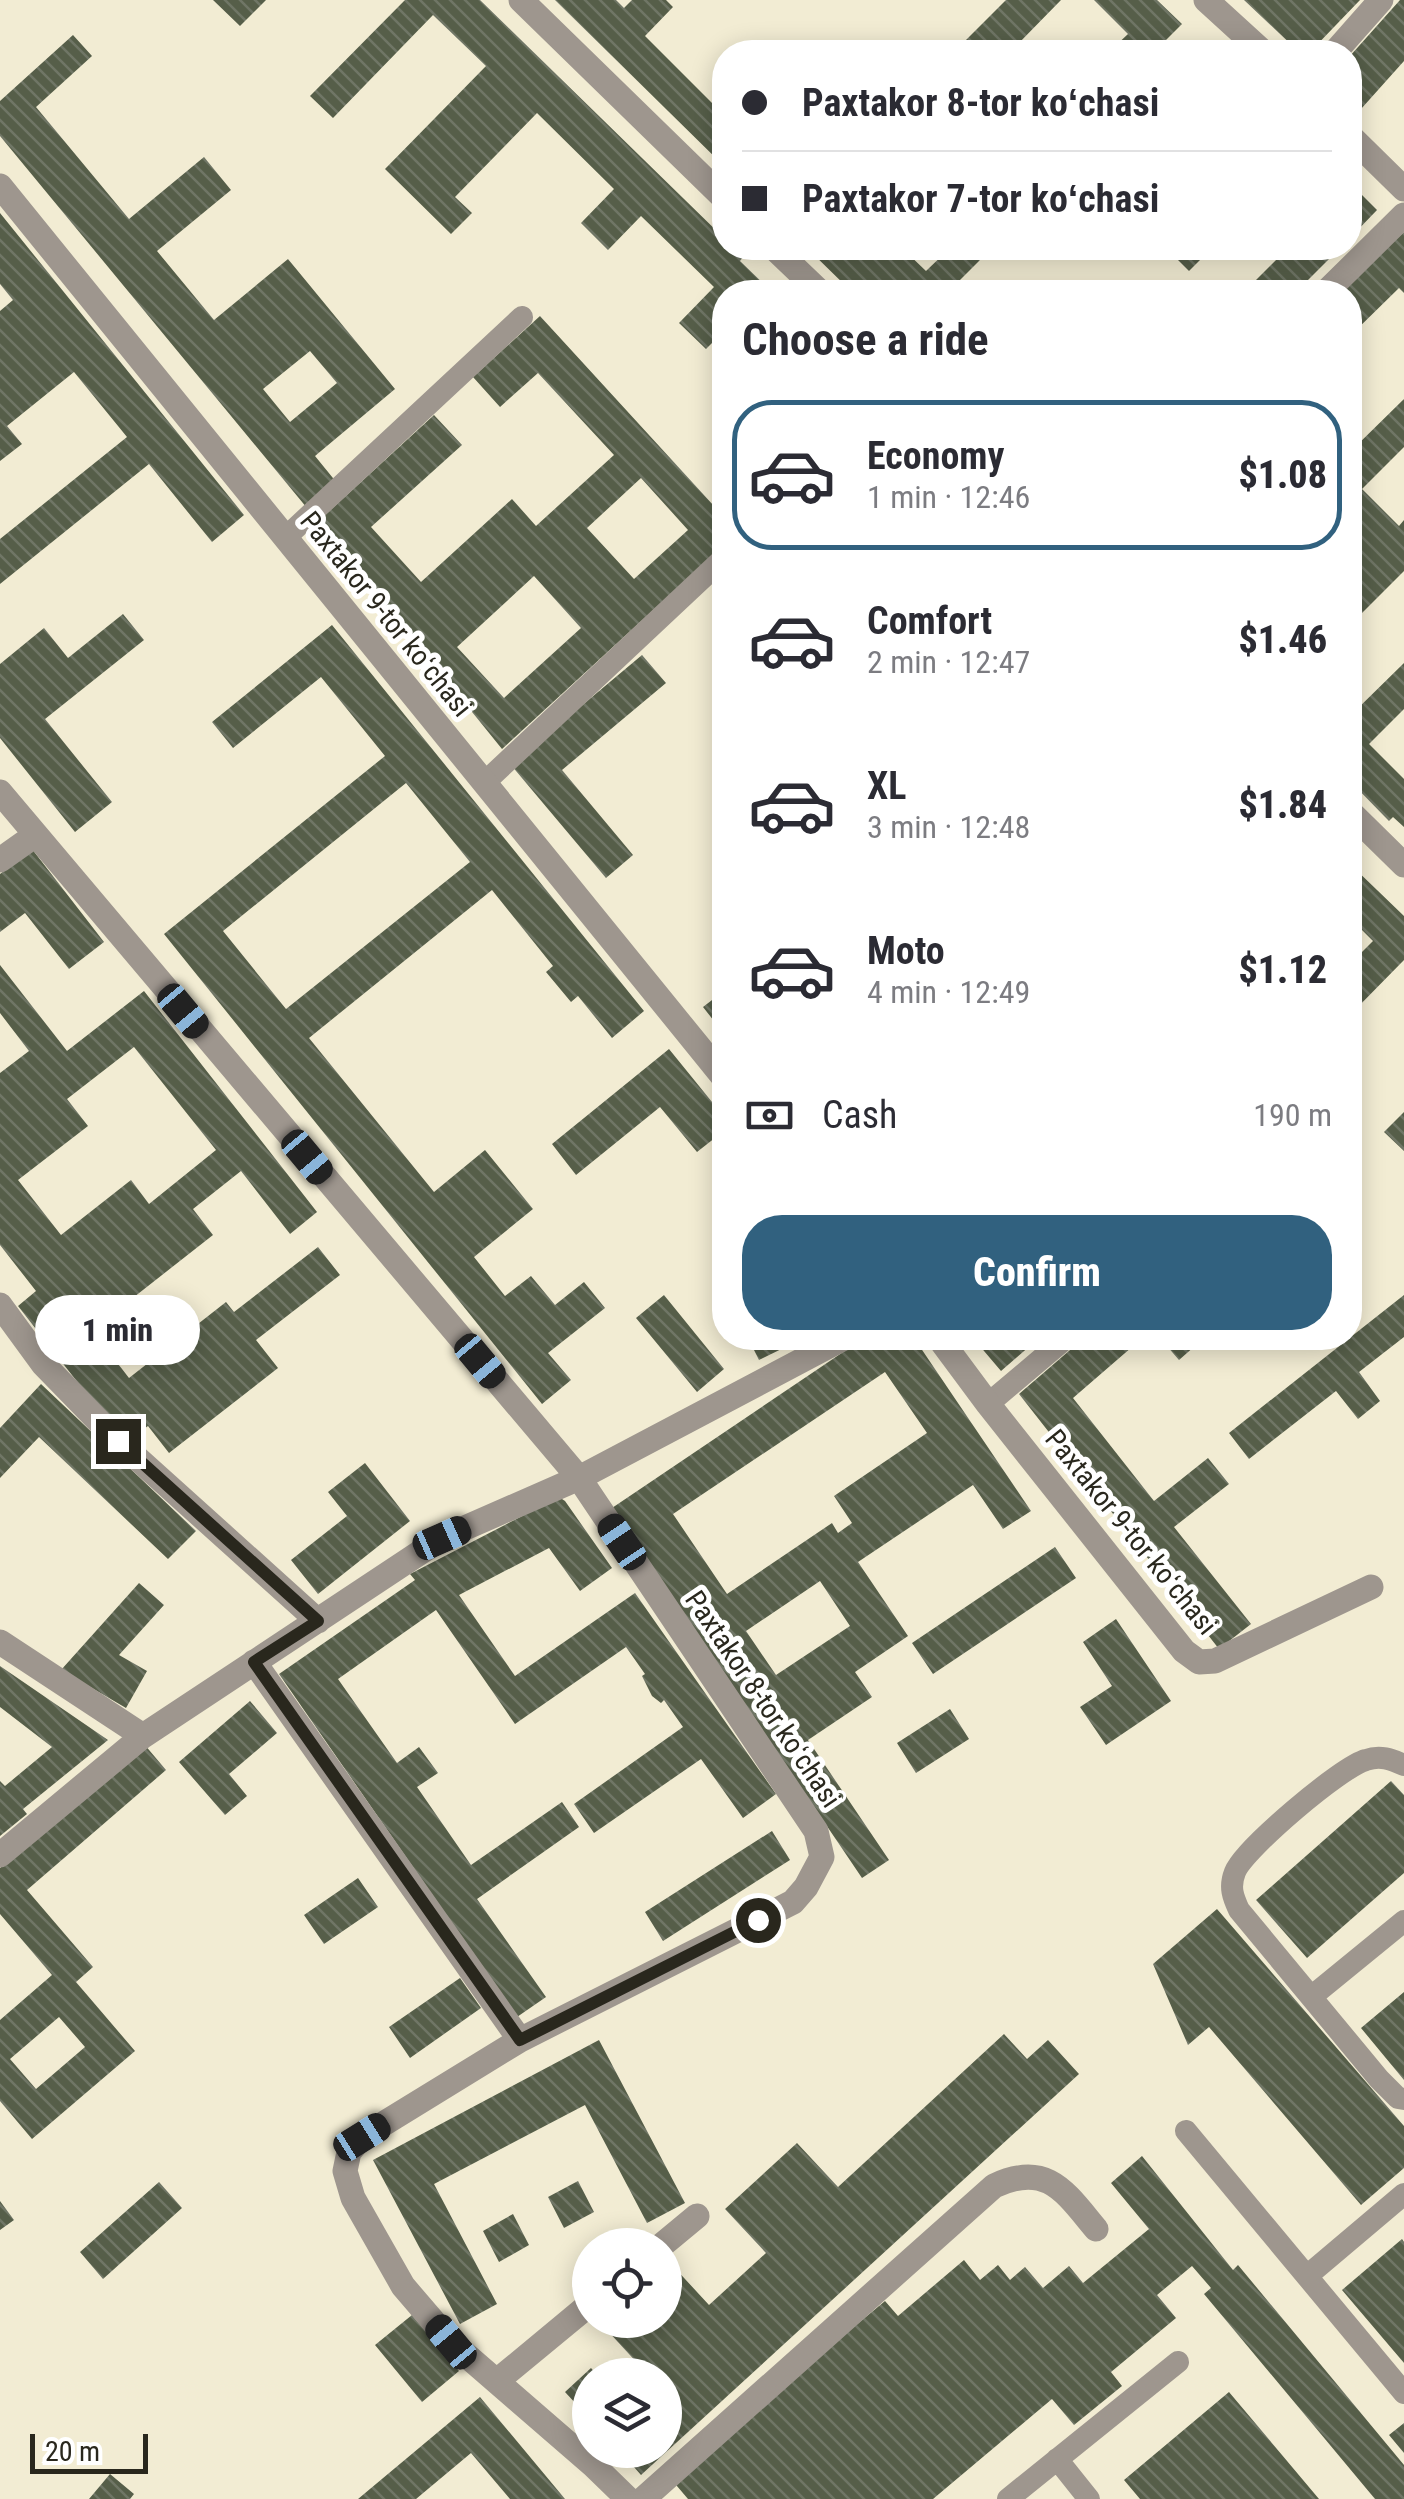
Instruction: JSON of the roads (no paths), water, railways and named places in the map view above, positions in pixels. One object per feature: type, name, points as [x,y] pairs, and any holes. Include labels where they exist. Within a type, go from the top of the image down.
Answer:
[{"type":"street","points":[[521,0],[712,187]]},
{"type":"street","points":[[1206,0],[1250,40]]},
{"type":"street","points":[[1346,40],[1381,0]]},
{"type":"street","points":[[1362,148],[1404,189]]},
{"type":"street","name":"Paxtakor 9-tor koʻchasi","points":[[0,186],[712,1063]]},
{"type":"street","points":[[1362,256],[1404,215]]},
{"type":"street","points":[[787,260],[807,280]]},
{"type":"street","points":[[1338,280],[1358,260]]},
{"type":"street","name":"Paxtakor 8-tor koʻchasi","points":[[0,792],[579,1478],[816,1831],[822,1856],[806,1887],[792,1902],[520,2040],[362,2137],[349,2152],[345,2170],[353,2198],[404,2286],[451,2342],[628,2499]]},
{"type":"street","points":[[1362,824],[1404,865]]},
{"type":"street","points":[[0,860],[34,836]]},
{"type":"street","points":[[0,1304],[43,1364],[118,1441],[318,1621]]},
{"type":"street","points":[[0,1855],[143,1736],[442,1538],[579,1478],[821,1350]]},
{"type":"street","name":"Paxtakor 9-tor koʻchasi","points":[[948,1350],[1184,1651],[1199,1662],[1215,1661],[1371,1587]]},
{"type":"street","points":[[0,1642],[143,1736]]},
{"type":"street","points":[[254,1662],[520,2040]]},
{"type":"street","points":[[644,2499],[994,2186],[1022,2176],[1059,2185],[1096,2229]]},
{"type":"street","points":[[682,2228],[697,2216]]},
{"type":"street","points":[[497,2381],[572,2319]]},
{"type":"lane","points":[[285,538],[522,317]]},
{"type":"lane","points":[[484,783],[712,569]]},
{"type":"lane","points":[[988,1404],[1052,1350]]},
{"type":"lane","points":[[1404,1765],[1384,1757],[1352,1766],[1253,1846],[1235,1871],[1231,1892],[1239,1910],[1378,2079],[1404,2099]]},
{"type":"lane","points":[[1311,1997],[1404,1920]]},
{"type":"lane","points":[[1186,2131],[1404,2393]]},
{"type":"lane","points":[[1307,2276],[1404,2194]]},
{"type":"lane","points":[[1008,2499],[1178,2362]]},
{"type":"lane","points":[[1057,2460],[1089,2499]]}]
